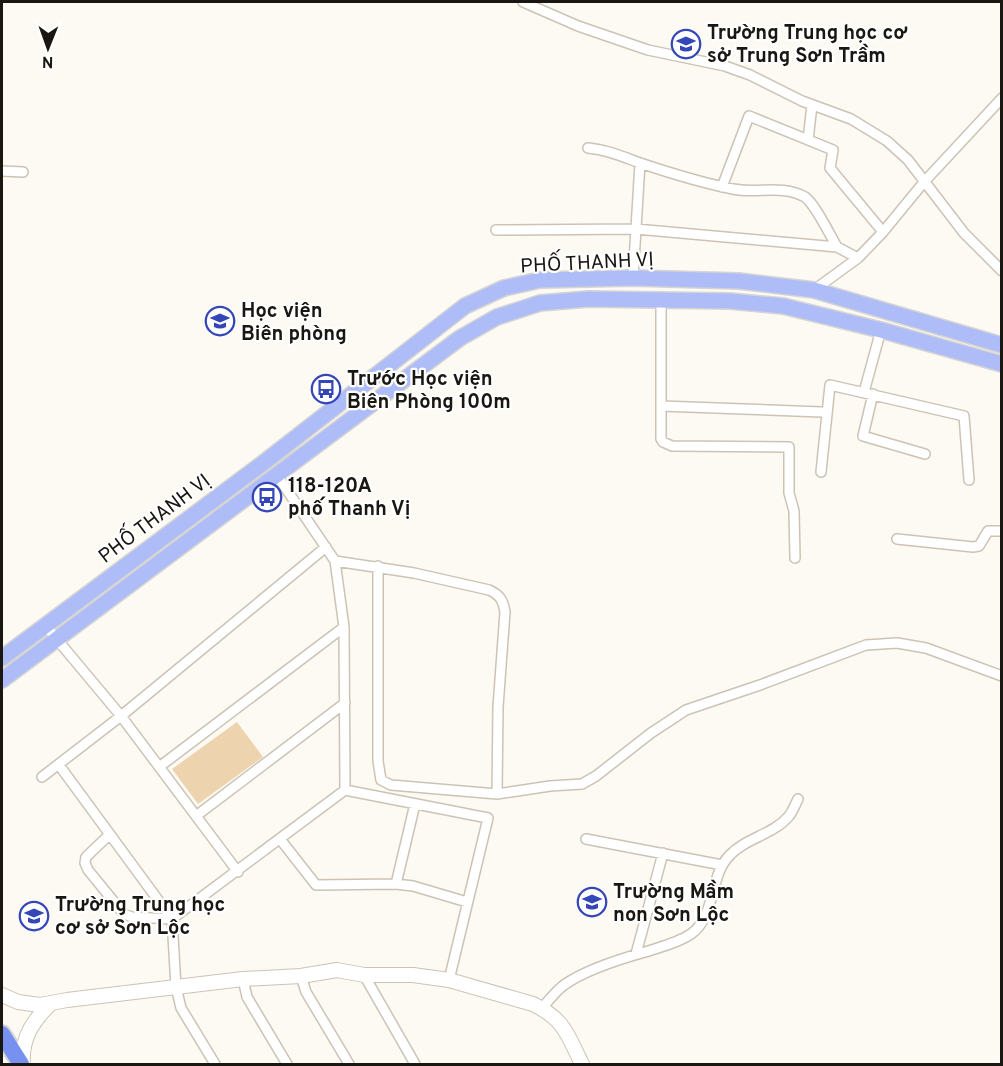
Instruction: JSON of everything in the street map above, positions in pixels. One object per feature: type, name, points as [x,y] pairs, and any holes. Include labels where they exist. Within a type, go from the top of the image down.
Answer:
[{"type":"highway","points":[[2,1034],[22,1065]]},
{"type":"main road","name":"PHỐ THANH VỊ","points":[[2,658],[262,464],[465,306],[504,288],[540,280],[633,278],[739,280],[814,290],[1002,345]]},
{"type":"main road","name":"PHỐ THANH VỊ","points":[[2,680],[460,338],[497,317],[540,303],[588,299],[661,299],[730,301],[783,306],[881,330],[1002,364]]},
{"type":"main road","points":[[262,464],[276,474]]},
{"type":"street","points":[[523,2],[578,26],[648,50],[724,66],[750,75],[812,105],[851,119],[887,141],[908,160],[964,233],[1002,271]]},
{"type":"street","points":[[814,290],[858,258],[1002,98]]},
{"type":"street","points":[[808,140],[812,105]]},
{"type":"street","points":[[722,187],[749,116],[832,150],[830,168],[883,232]]},
{"type":"street","points":[[588,148],[608,150],[640,163],[722,187],[740,190],[783,189],[796,193],[808,199],[837,247]]},
{"type":"street","points":[[633,278],[640,163]]},
{"type":"street","points":[[2,171],[23,172]]},
{"type":"street","points":[[496,230],[636,229],[837,247],[858,258]]},
{"type":"street","points":[[661,299],[661,439],[666,445],[789,447],[789,493],[794,511],[795,558]]},
{"type":"street","points":[[881,330],[863,436],[925,454]]},
{"type":"street","points":[[821,472],[831,385],[964,416],[969,480]]},
{"type":"street","points":[[661,406],[822,412]]},
{"type":"street","points":[[276,474],[335,561],[344,627],[345,790]]},
{"type":"street","points":[[897,539],[973,547],[979,546],[988,531],[1002,531]]},
{"type":"street","points":[[42,777],[121,716],[326,547]]},
{"type":"street","points":[[335,561],[378,566],[454,581],[489,590],[498,594],[504,602],[498,707],[497,794]]},
{"type":"street","points":[[378,566],[378,761],[381,780],[391,785],[497,794],[582,784],[686,710],[866,645],[897,643],[926,648],[1002,676]]},
{"type":"street","points":[[45,625],[121,716],[238,872]]},
{"type":"street","points":[[159,767],[344,627]]},
{"type":"street","points":[[196,816],[345,703]]},
{"type":"street","points":[[59,765],[172,919],[176,987],[181,1008],[215,1065]]},
{"type":"street","points":[[109,835],[86,857],[88,870],[124,914],[132,917],[172,919],[345,790],[488,818],[449,980]]},
{"type":"street","points":[[542,1008],[563,986],[576,978],[636,954],[681,940],[693,932],[702,921],[722,865],[741,845],[778,825],[790,815],[798,799]]},
{"type":"street","points":[[396,884],[415,804]]},
{"type":"street","points":[[280,839],[316,885],[396,884],[413,886],[467,902]]},
{"type":"street","points":[[586,839],[722,865]]},
{"type":"street","points":[[636,954],[663,852]]},
{"type":"street","points":[[2,995],[30,1005],[243,979],[302,976],[337,970],[364,975],[413,975],[449,980],[542,1008],[562,1024],[582,1065]]},
{"type":"street","points":[[364,975],[415,1065]]},
{"type":"street","points":[[302,976],[306,992],[349,1065]]},
{"type":"street","points":[[243,979],[247,997],[287,1065]]},
{"type":"street","points":[[22,1065],[27,1033],[51,1003]]},
{"type":"shaded area","points":[[237,722],[263,757],[198,804],[172,769]]},
{"type":"place","name":"Trường Trung học cơ sở Trung Sơn Trầm","points":[[686,44]]},
{"type":"place","name":"Học viện Biên phòng","points":[[220,321]]},
{"type":"place","name":"Trước Học viện Biên Phòng 100m","points":[[326,389]]},
{"type":"place","name":"118-120A phố Thanh Vị","points":[[267,497]]},
{"type":"place","name":"Trường Mầm non Sơn Lộc","points":[[592,902]]},
{"type":"place","name":"Trường Trung học cơ sở Sơn Lộc","points":[[34,916]]}]
